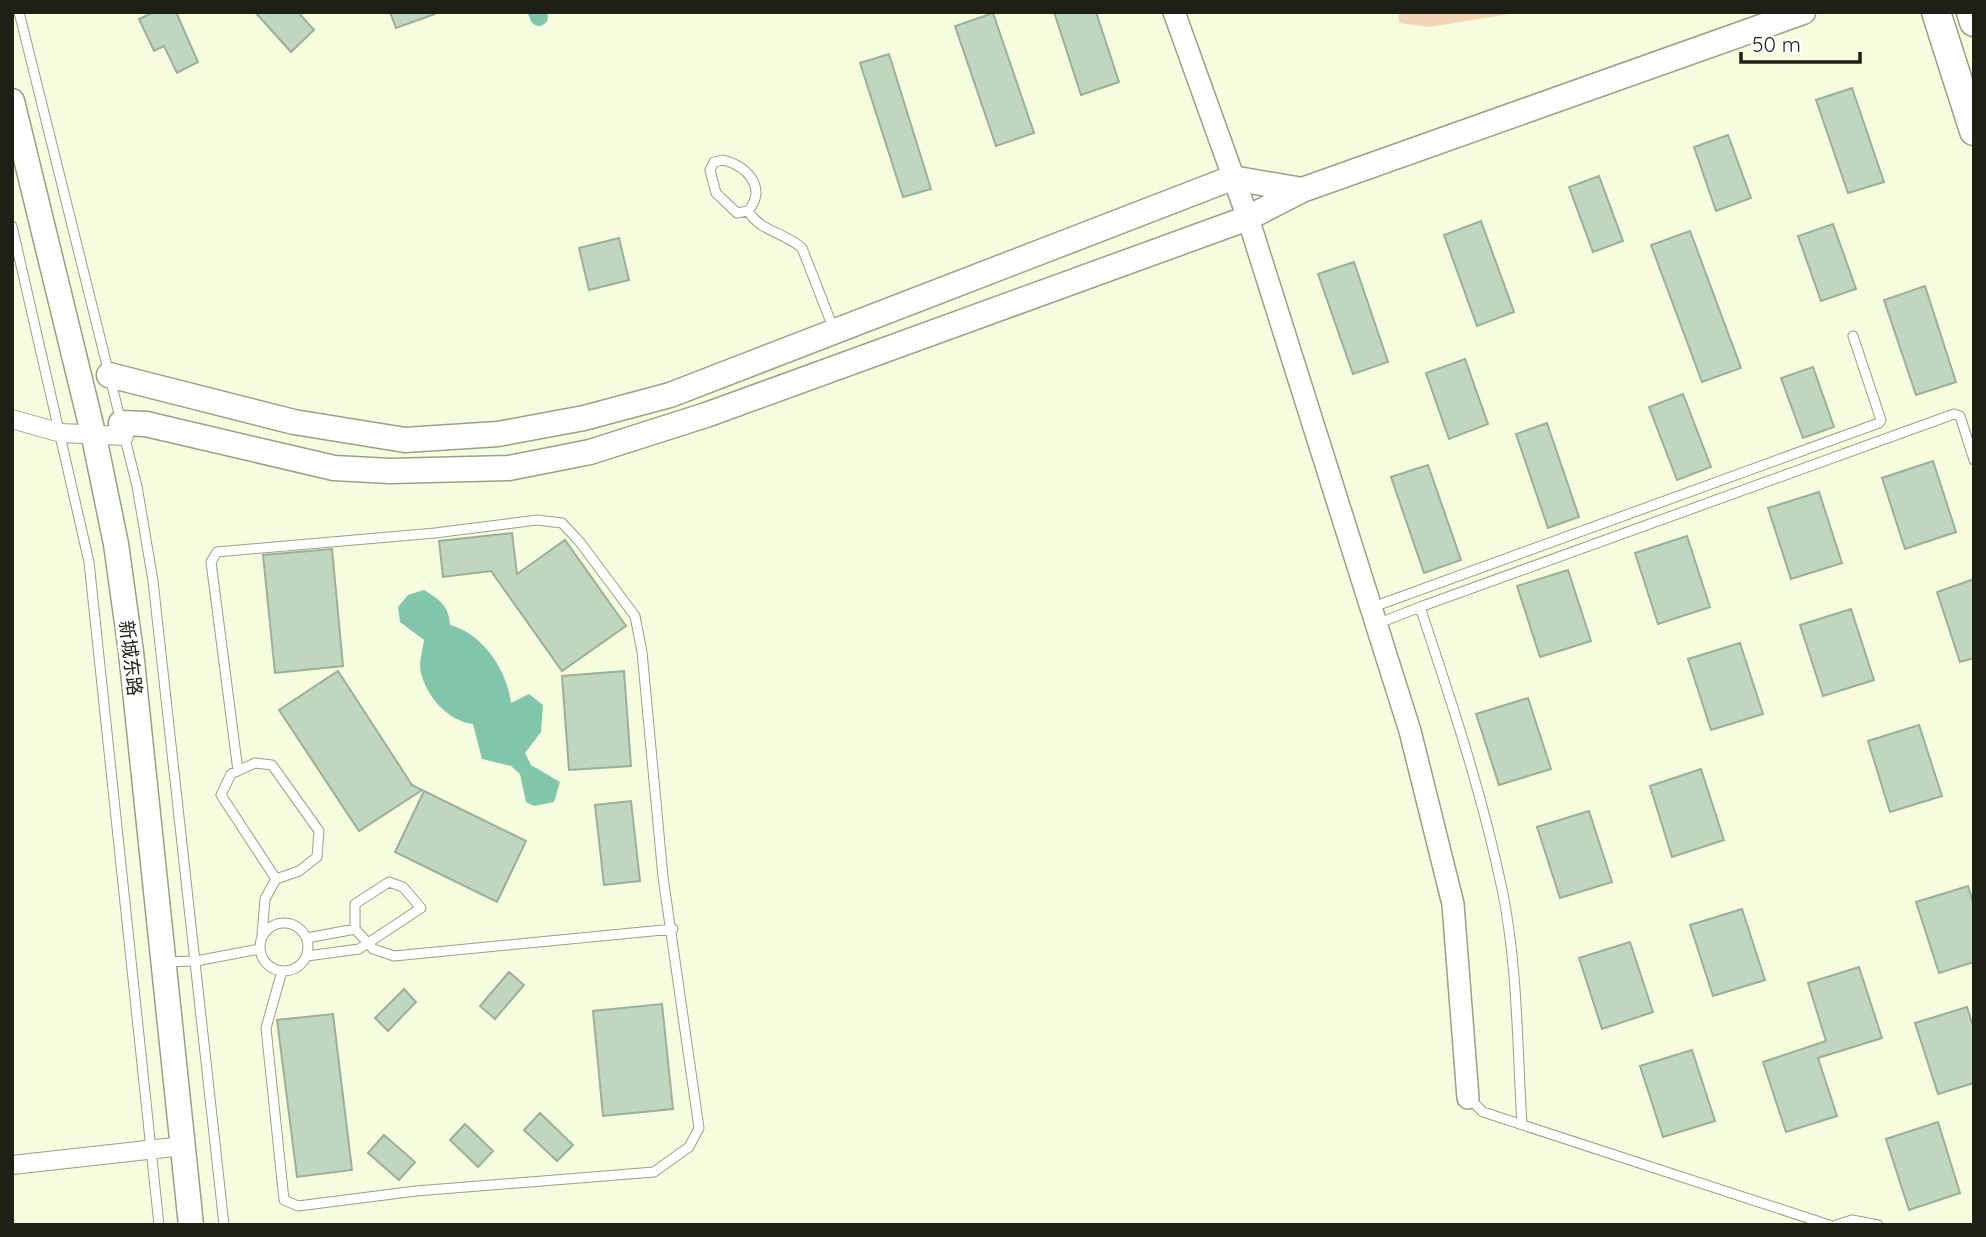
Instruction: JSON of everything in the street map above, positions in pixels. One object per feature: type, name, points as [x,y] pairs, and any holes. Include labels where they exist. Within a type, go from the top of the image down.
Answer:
[{"type":"main road","points":[[123,430],[146,424],[334,468],[390,471],[509,468],[590,453],[706,415],[1248,218],[1303,190],[1803,12]]},
{"type":"main road","points":[[1936,12],[1974,131]]},
{"type":"main road","points":[[1971,12],[1974,22]]},
{"type":"main road","name":"新城东路","points":[[12,101],[94,437],[116,544],[131,652],[191,1225]]},
{"type":"main road","points":[[109,375],[294,422],[405,440],[498,434],[584,418],[670,395],[1232,178],[1303,190]]},
{"type":"street","points":[[1174,12],[1248,218],[1410,731],[1452,904],[1468,1098]]},
{"type":"street","points":[[12,419],[61,433],[94,437],[123,430]]},
{"type":"street","points":[[12,1164],[183,1146]]},
{"type":"lane","points":[[19,12],[137,486],[153,581],[224,1225]]},
{"type":"lane","points":[[723,160],[736,164],[751,175],[757,187],[755,203],[748,211],[737,213],[716,193],[710,170],[714,162],[723,160]]},
{"type":"lane","points":[[748,211],[757,225],[793,240],[802,248],[834,332]]},
{"type":"lane","points":[[12,226],[89,562],[159,1225]]},
{"type":"lane","points":[[1373,616],[1879,423],[1881,420],[1853,336]]},
{"type":"lane","points":[[1373,616],[1420,607],[1954,414],[1960,416],[1974,460]]},
{"type":"lane","points":[[238,771],[211,562],[216,552],[435,533],[537,520],[562,523],[579,541],[635,616],[642,652],[663,877],[673,929],[699,1128],[688,1147],[654,1172],[415,1191],[298,1206],[284,1200],[267,1028],[282,971]]},
{"type":"lane","points":[[1420,607],[1472,766],[1502,890],[1511,950],[1522,1124]]},
{"type":"lane","points":[[262,935],[272,925],[285,922],[299,927],[307,938],[307,956],[302,965],[289,972],[275,971],[264,962],[259,949],[265,899],[276,879],[299,871],[317,857],[319,831],[272,765],[255,763],[231,774],[221,795],[276,879]]},
{"type":"lane","points":[[307,956],[359,949],[368,943],[421,908],[403,887],[389,882],[355,904],[355,929],[368,943],[373,949],[394,956],[673,929]]},
{"type":"lane","points":[[307,938],[355,929]]},
{"type":"lane","points":[[164,962],[196,961],[259,949]]},
{"type":"lane","points":[[1468,1098],[1483,1112],[1829,1225]]},
{"type":"lane","points":[[1836,1225],[1852,1220],[1878,1225]]},
{"type":"shaded area","points":[[1398,12],[1521,12],[1430,27],[1399,23]]},
{"type":"shaded area","points":[[424,590],[443,604],[450,625],[473,636],[491,655],[504,678],[511,703],[529,694],[543,705],[541,732],[525,753],[531,765],[560,782],[554,802],[534,806],[526,802],[520,774],[511,766],[482,759],[473,724],[447,713],[428,691],[420,669],[424,640],[400,622],[398,607],[408,595]]},
{"type":"building","points":[[154,12],[176,12],[198,62],[177,73],[164,46],[154,51],[139,19]]},
{"type":"building","points":[[255,12],[298,12],[314,30],[291,52]]},
{"type":"building","points":[[390,12],[435,12],[435,14],[396,28]]},
{"type":"building","points":[[1054,12],[1096,12],[1119,82],[1081,95]]},
{"type":"building","points":[[993,13],[1034,133],[996,146],[955,26]]},
{"type":"building","points":[[889,54],[931,189],[903,197],[860,63]]},
{"type":"building","points":[[1852,88],[1884,182],[1848,193],[1816,100]]},
{"type":"building","points":[[1728,135],[1751,198],[1716,211],[1694,147]]},
{"type":"building","points":[[1599,176],[1623,241],[1593,252],[1569,187]]},
{"type":"building","points":[[1481,221],[1514,312],[1477,326],[1444,235]]},
{"type":"building","points":[[1833,224],[1856,289],[1821,301],[1798,236]]},
{"type":"building","points":[[1690,231],[1741,368],[1702,382],[1651,245]]},
{"type":"building","points":[[619,238],[629,280],[589,290],[579,248]]},
{"type":"building","points":[[1354,262],[1388,362],[1353,374],[1318,274]]},
{"type":"building","points":[[1925,286],[1956,382],[1916,395],[1884,300]]},
{"type":"building","points":[[1465,359],[1488,424],[1449,439],[1426,373]]},
{"type":"building","points":[[1813,367],[1834,427],[1803,438],[1781,378]]},
{"type":"building","points":[[1683,394],[1711,467],[1677,480],[1649,407]]},
{"type":"building","points":[[1547,423],[1579,517],[1548,528],[1516,434]]},
{"type":"building","points":[[1933,461],[1956,532],[1905,549],[1882,478]]},
{"type":"building","points":[[1428,465],[1461,560],[1424,573],[1391,477]]},
{"type":"building","points":[[1819,492],[1842,563],[1791,579],[1768,508]]},
{"type":"building","points":[[512,533],[517,574],[565,540],[626,626],[562,671],[491,571],[443,577],[439,541]]},
{"type":"building","points":[[1687,536],[1710,607],[1658,624],[1635,553]]},
{"type":"building","points":[[332,549],[343,666],[275,673],[263,555]]},
{"type":"building","points":[[1568,570],[1591,641],[1540,657],[1517,586]]},
{"type":"building","points":[[1974,579],[1974,658],[1960,662],[1937,592]]},
{"type":"building","points":[[1851,609],[1874,680],[1823,696],[1800,625]]},
{"type":"building","points":[[1740,643],[1763,714],[1711,730],[1688,659]]},
{"type":"building","points":[[338,671],[412,785],[422,790],[359,831],[279,710]]},
{"type":"building","points":[[624,671],[631,766],[569,770],[562,676]]},
{"type":"building","points":[[1528,698],[1551,769],[1499,785],[1476,714]]},
{"type":"building","points":[[1919,725],[1942,796],[1890,812],[1868,741]]},
{"type":"building","points":[[1701,769],[1724,840],[1672,857],[1650,786]]},
{"type":"building","points":[[424,791],[526,841],[497,902],[395,852]]},
{"type":"building","points":[[631,801],[640,881],[604,885],[595,805]]},
{"type":"building","points":[[1589,811],[1612,882],[1560,898],[1537,827]]},
{"type":"building","points":[[1968,886],[1974,905],[1974,962],[1939,973],[1916,902]]},
{"type":"building","points":[[1742,909],[1765,980],[1713,996],[1690,925]]},
{"type":"building","points":[[1630,942],[1653,1012],[1602,1029],[1579,958]]},
{"type":"building","points":[[1859,967],[1882,1038],[1818,1058],[1837,1116],[1786,1132],[1763,1062],[1826,1041],[1808,983]]},
{"type":"building","points":[[509,972],[524,985],[495,1019],[480,1006]]},
{"type":"building","points":[[404,989],[416,1002],[388,1031],[375,1018]]},
{"type":"building","points":[[662,1004],[673,1109],[603,1116],[593,1011]]},
{"type":"building","points":[[1967,1007],[1974,1029],[1974,1083],[1938,1094],[1915,1023]]},
{"type":"building","points":[[333,1014],[352,1170],[297,1177],[277,1020]]},
{"type":"building","points":[[1692,1050],[1715,1121],[1663,1137],[1640,1066]]},
{"type":"building","points":[[540,1113],[573,1145],[557,1161],[524,1130]]},
{"type":"building","points":[[1938,1122],[1960,1193],[1909,1210],[1886,1139]]},
{"type":"building","points":[[465,1124],[493,1151],[478,1167],[450,1140]]},
{"type":"building","points":[[384,1135],[415,1162],[399,1180],[368,1153]]},
{"type":"waterway","points":[[537,12],[539,17]]}]
